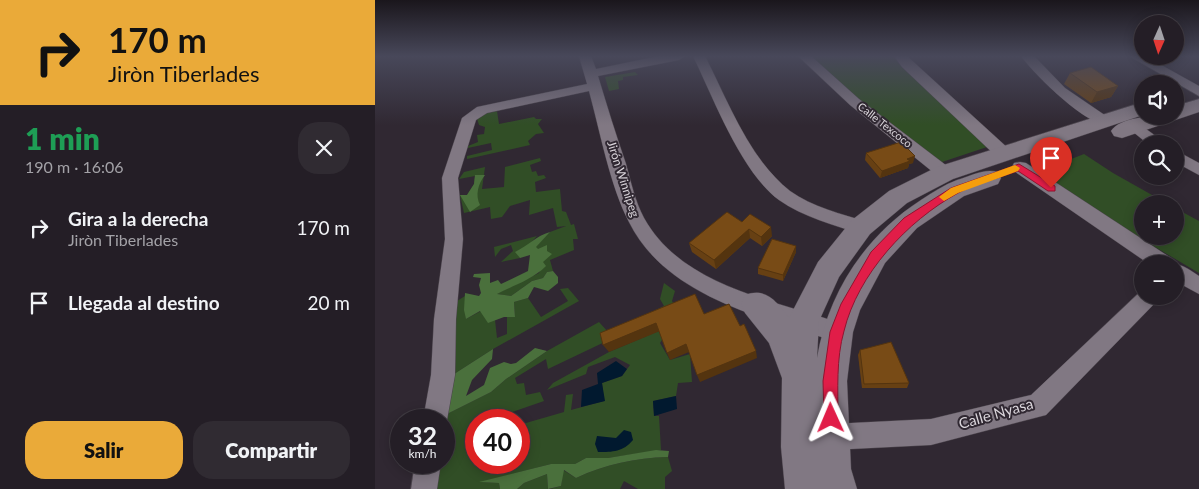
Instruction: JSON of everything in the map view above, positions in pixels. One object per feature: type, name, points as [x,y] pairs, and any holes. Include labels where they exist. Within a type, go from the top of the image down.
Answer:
[{"type":"street","points":[[437,409],[443,374],[445,319],[455,239],[450,178],[455,155],[469,118],[482,110],[596,79]]},
{"type":"street","points":[[711,79],[755,165],[784,195],[820,212],[861,227]]},
{"type":"street","name":"Calle Texcoco","points":[[825,79],[945,173]]},
{"type":"street","points":[[922,79],[1011,160],[1151,255]]},
{"type":"street","points":[[1049,79],[1060,91],[1104,121]]},
{"type":"street","points":[[1173,79],[1198,94]]},
{"type":"street","name":"Jirón Winnipeg","points":[[592,80],[627,196],[638,222],[655,246],[684,272],[723,292],[837,332]]},
{"type":"street","points":[[1184,95],[1198,94]]},
{"type":"street","points":[[1184,106],[1198,94]]},
{"type":"street","points":[[837,489],[832,469],[830,381],[837,332],[845,308],[875,255],[908,221],[955,190],[1011,160],[1104,121],[1134,118]]},
{"type":"street","points":[[805,489],[800,447],[798,386],[803,321],[828,270],[861,227],[898,197],[945,173],[1011,160],[1134,119]]},
{"type":"street","points":[[1144,125],[1152,135]]},
{"type":"street","points":[[1184,161],[1199,170]]},
{"type":"street","points":[[1184,277],[1199,286]]},
{"type":"street","points":[[756,304],[768,315],[785,337],[798,386]]},
{"type":"street","name":"Calle Nyasa","points":[[831,437],[931,432],[1037,406],[1140,305]]},
{"type":"street","points":[[424,489],[426,474]]},
{"type":"green space","points":[[606,79],[623,79],[618,81],[619,89],[609,91]]},
{"type":"green space","points":[[832,79],[916,79],[990,146],[939,163],[846,92]]},
{"type":"green space","points":[[497,111],[499,124],[534,117],[542,119],[538,124],[544,133],[536,134],[528,141],[530,145],[467,159],[467,156],[492,150],[491,143],[468,148],[468,146],[478,142],[477,135],[484,134],[485,127],[479,125],[476,115]]},
{"type":"green space","points":[[1084,154],[1152,195],[1134,195],[1134,235],[1077,201],[1038,172]]},
{"type":"green space","points":[[540,158],[541,161],[530,165],[532,172],[536,171],[538,176],[544,175],[546,178],[535,182],[536,192],[560,189],[562,211],[566,212],[571,225],[574,224],[578,239],[573,239],[574,250],[550,260],[553,271],[547,272],[543,278],[532,281],[511,296],[496,294],[539,273],[543,262],[535,247],[550,232],[566,226],[557,227],[553,208],[529,215],[530,200],[510,206],[502,217],[491,219],[490,207],[464,213],[460,195],[467,195],[474,184],[475,176],[459,179],[464,172],[485,167],[482,189],[504,187],[505,167]]},
{"type":"green space","points":[[475,175],[485,175],[478,190],[480,205],[470,212],[460,195],[467,195],[474,184]]},
{"type":"green space","points":[[1184,213],[1199,221],[1199,273],[1184,264],[1184,255],[1168,255],[1152,245],[1184,245]]},
{"type":"green space","points":[[550,232],[536,247],[538,249],[547,245],[547,251],[552,254],[543,262],[546,266],[529,279],[497,294],[511,296],[532,281],[543,278],[547,272],[553,271],[558,277],[558,283],[548,291],[534,287],[528,298],[514,302],[515,317],[504,317],[488,323],[480,311],[466,319],[464,310],[465,293],[479,296],[481,293],[479,285],[481,278],[473,277],[474,274],[490,273],[490,283],[498,280],[501,284],[528,271],[530,255],[520,258],[515,252]]},
{"type":"green space","points":[[537,236],[528,246],[516,252],[520,258],[501,262],[513,251],[511,245],[501,249],[495,257],[494,247]]},
{"type":"green space","points":[[664,283],[675,291],[672,301],[676,308],[548,369],[546,359],[515,378],[517,384],[524,383],[526,395],[540,392],[544,401],[521,409],[465,409],[465,474],[512,474],[481,482],[499,483],[500,489],[436,489],[437,474],[455,474],[455,410],[491,392],[506,379],[547,351],[599,322],[609,333],[664,306],[660,299]]},
{"type":"green space","points":[[568,288],[579,301],[493,349],[451,376],[457,301],[465,296],[466,319],[481,311],[488,322],[495,320],[497,338],[507,334],[507,317],[515,317],[514,302],[528,298],[541,317],[568,301],[560,289]]},
{"type":"green space","points":[[663,329],[664,337],[660,343],[670,360],[690,354],[692,382],[678,383],[676,396],[653,401],[654,416],[659,416],[661,450],[608,458],[586,458],[575,464],[551,464],[530,469],[530,422],[564,412],[566,395],[573,394],[571,410],[604,401],[602,383],[622,376],[630,365],[615,357],[588,367],[586,374],[547,390],[553,383],[609,352]]},
{"type":"green space","points":[[535,348],[547,351],[506,379],[491,392],[455,410],[448,409],[451,376],[493,349],[492,359],[472,380],[466,396],[484,385],[490,368],[504,362],[516,363]]},
{"type":"green space","points":[[656,450],[669,451],[668,457],[621,463],[598,469],[576,478],[564,470],[561,486],[548,489],[547,474],[524,483],[517,489],[500,489],[499,483],[479,482],[511,474],[530,474],[530,469],[551,464],[575,464],[586,458],[608,458]]},
{"type":"green space","points":[[668,457],[672,471],[665,477],[665,489],[638,489],[624,481],[620,489],[550,489],[561,486],[563,470],[576,478],[598,469],[621,463]]},
{"type":"green space","points":[[547,474],[548,489],[517,489],[524,483]]},
{"type":"water","points":[[616,361],[627,369],[622,376],[602,383],[605,401],[581,407],[582,390],[598,384],[597,373]]},
{"type":"water","points":[[676,396],[677,409],[654,416],[653,401]]},
{"type":"water","points":[[624,430],[631,432],[633,440],[629,444],[617,451],[598,452],[595,444],[597,436],[616,438]]},
{"type":"building","points":[[1078,79],[1108,79],[1118,86],[1097,92]]},
{"type":"building","points":[[901,142],[915,156],[907,159],[910,161],[882,171],[866,153]]},
{"type":"building","points":[[727,212],[742,222],[750,214],[771,227],[761,237],[749,229],[714,260],[689,243]]},
{"type":"building","points":[[772,239],[796,246],[783,275],[758,268]]},
{"type":"building","points":[[695,294],[704,314],[729,304],[740,326],[744,324],[756,351],[697,375],[686,344],[667,353],[656,323],[603,345],[600,333]]},
{"type":"building","points":[[891,342],[909,383],[864,384],[860,350]]},
{"type":"slow traffic","points":[[944,197],[955,190],[1015,168]]},
{"type":"route","points":[[831,418],[830,381],[837,332],[845,308],[875,255],[908,221],[955,190],[1019,167],[1051,188]]}]
